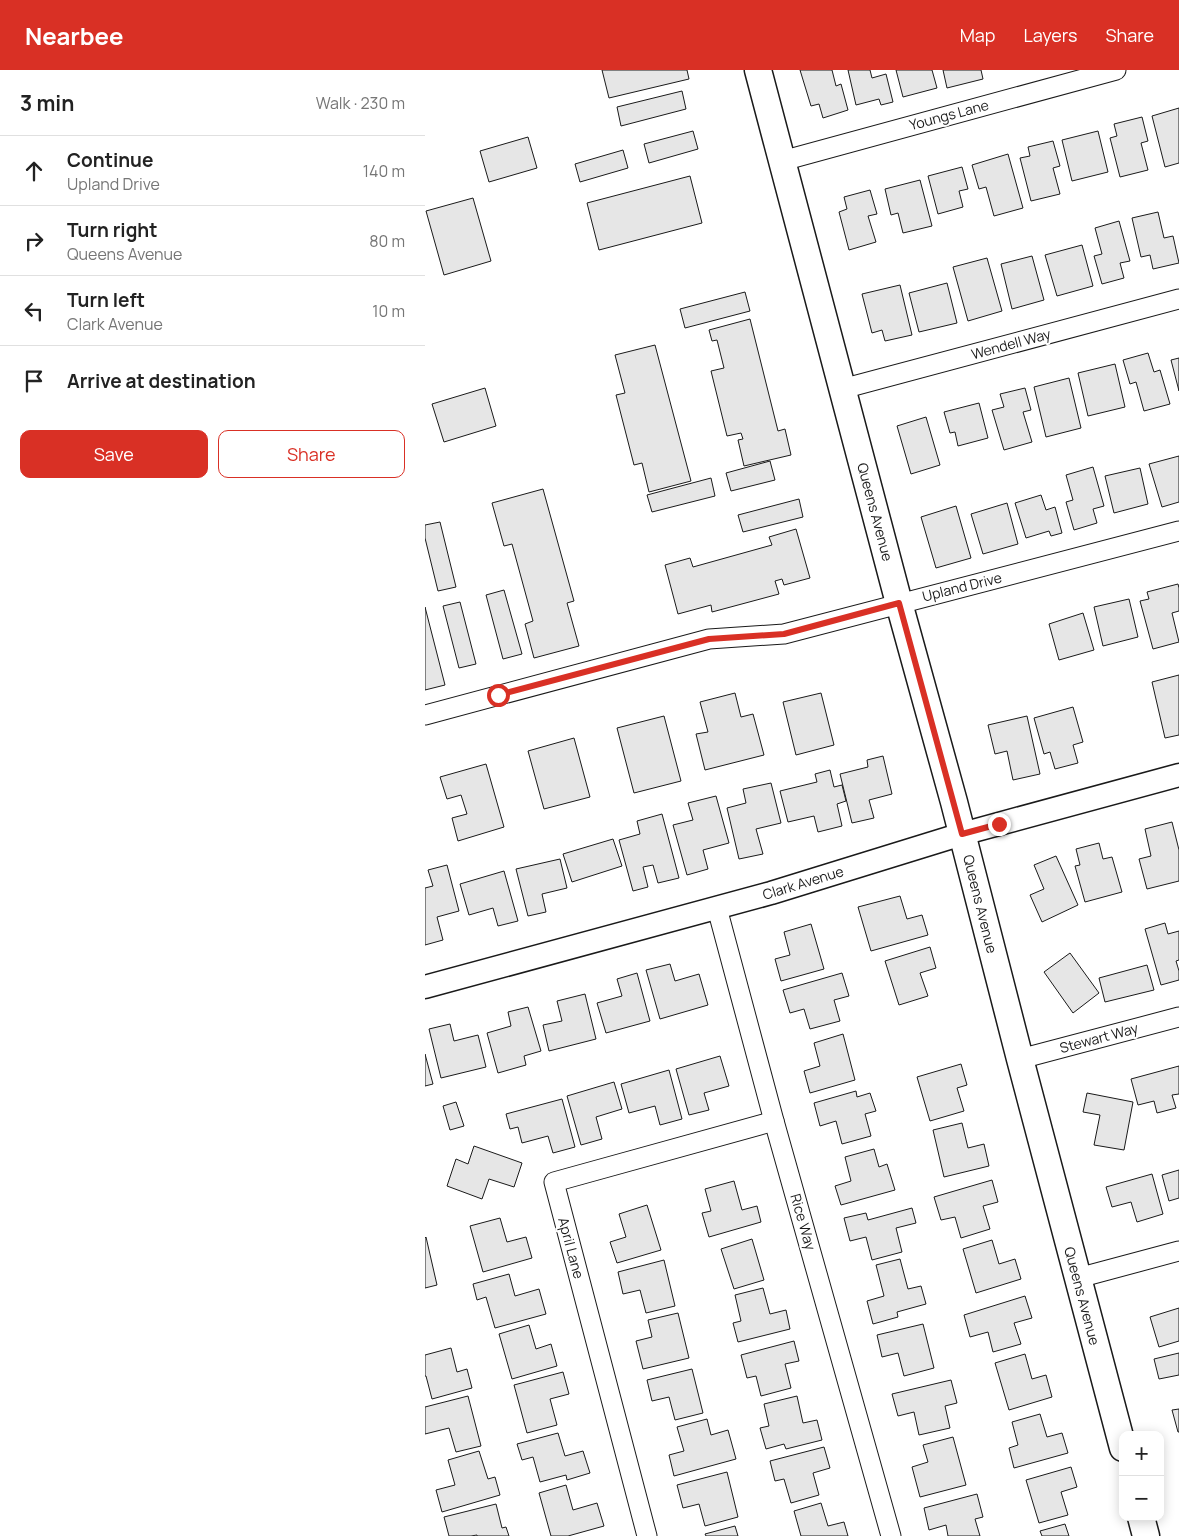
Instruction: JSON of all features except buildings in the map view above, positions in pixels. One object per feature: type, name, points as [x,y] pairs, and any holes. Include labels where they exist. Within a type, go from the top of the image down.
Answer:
[{"type":"main road","name":"Queens Avenue","points":[[758,70],[962,834],[1119,1433]]},
{"type":"main road","points":[[1142,1521],[1146,1536]]},
{"type":"street","name":"Youngs Lane","points":[[782,161],[1116,70]]},
{"type":"street","name":"Wendell Way","points":[[842,390],[1179,299]]},
{"type":"street","name":"Upland Drive","points":[[425,715],[709,639],[784,634],[1179,531]]},
{"type":"street","name":"Clark Avenue","points":[[425,987],[771,893],[962,834],[1179,775]]},
{"type":"street","name":"Rice Way","points":[[717,908],[774,1121],[891,1536]]},
{"type":"street","name":"Stewart Way","points":[[1020,1059],[1179,1017]]},
{"type":"street","name":"April Lane","points":[[647,1536],[554,1182],[774,1121]]},
{"type":"street","points":[[1078,1278],[1179,1251]]},
{"type":"route","points":[[498,695],[709,639],[784,634],[899,603],[962,834],[999,824]]}]
